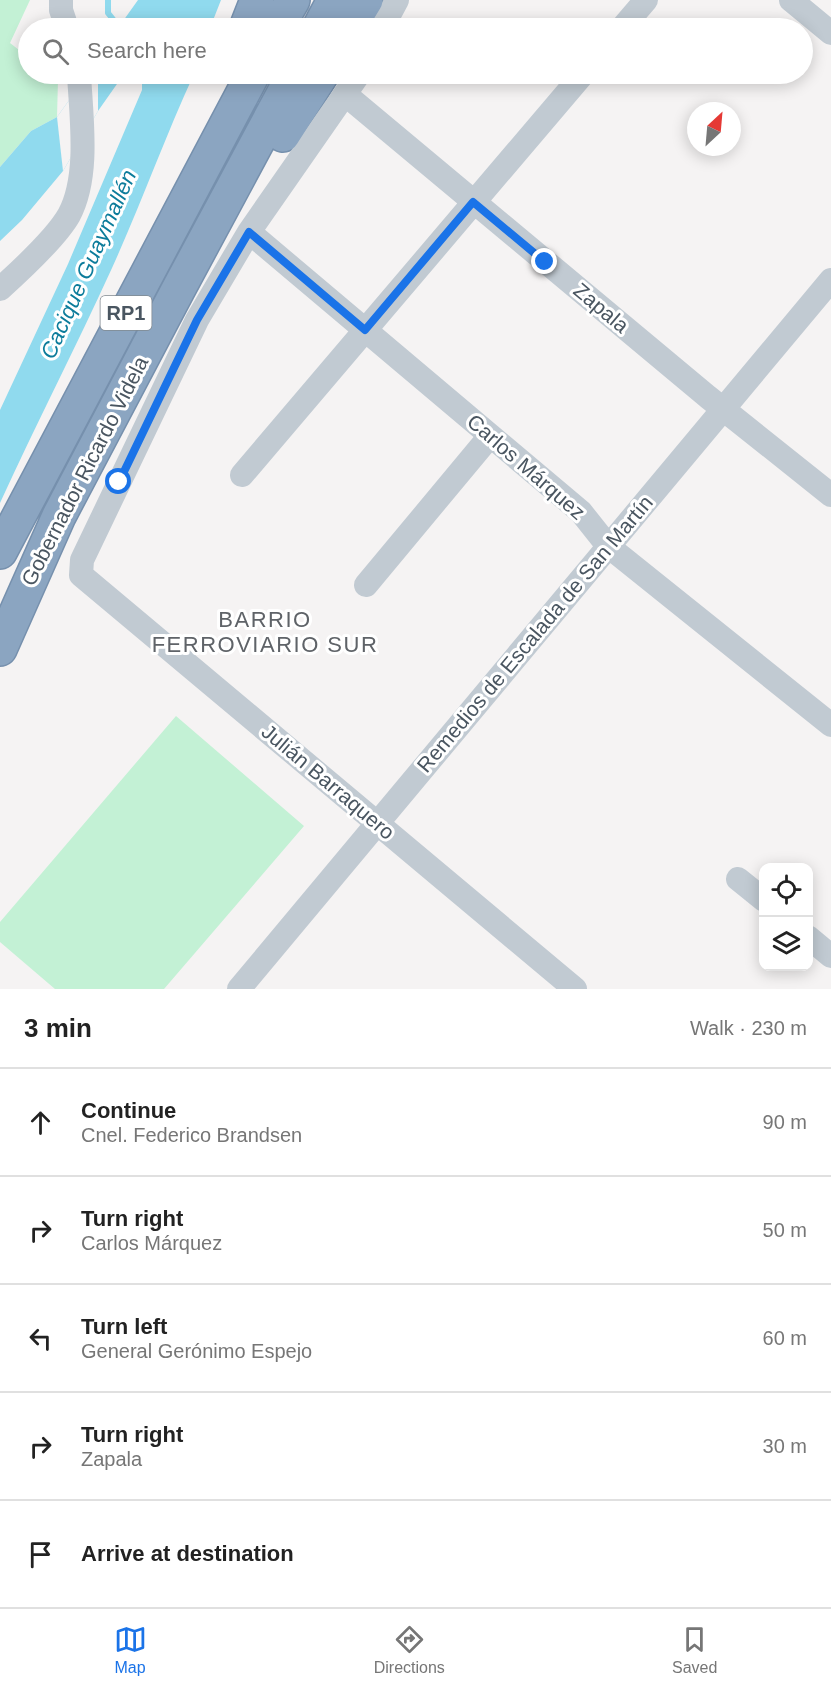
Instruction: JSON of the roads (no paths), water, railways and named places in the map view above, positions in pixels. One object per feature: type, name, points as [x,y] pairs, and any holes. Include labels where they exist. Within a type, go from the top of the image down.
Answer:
[{"type":"highway","points":[[250,18],[257,0]]},
{"type":"highway","points":[[283,18],[293,0]]},
{"type":"highway","points":[[324,18],[334,0]]},
{"type":"highway","points":[[355,18],[366,0]]},
{"type":"highway","points":[[138,289],[223,84]]},
{"type":"highway","name":"Gobernador Ricardo Videla","points":[[0,552],[248,84]]},
{"type":"highway","name":"Gobernador Ricardo Videla","points":[[0,649],[59,516],[289,84]]},
{"type":"highway","points":[[178,290],[298,113],[334,84]]},
{"type":"street","points":[[61,0],[64,18]]},
{"type":"street","points":[[387,18],[397,0]]},
{"type":"street","points":[[631,18],[646,0]]},
{"type":"street","points":[[791,0],[813,18]]},
{"type":"street","points":[[813,18],[831,33]]},
{"type":"street","points":[[0,289],[58,230],[74,202],[82,160],[79,84]]},
{"type":"street","points":[[249,232],[334,84]]},
{"type":"street","name":"Zapala","points":[[334,84],[722,409],[831,495]]},
{"type":"street","points":[[242,475],[574,84]]},
{"type":"street","name":"Carlos Márquez","points":[[249,232],[581,512],[608,546],[831,725]]},
{"type":"street","name":"Julián Barraquero","points":[[249,232],[197,320],[82,560],[81,575],[575,989]]},
{"type":"street","name":"Remedios de Escalada de San Martín","points":[[239,989],[831,280]]},
{"type":"street","points":[[366,585],[490,436]]},
{"type":"street","points":[[738,879],[759,896]]},
{"type":"street","points":[[813,941],[831,956]]},
{"type":"water","points":[[138,0],[221,0],[214,18],[125,18]]},
{"type":"water","points":[[81,84],[117,84],[98,111],[63,171],[22,220],[0,241],[0,167],[31,131],[57,117]]},
{"type":"water","name":"Cacique Guaymallén","points":[[142,84],[190,84],[112,268],[0,503],[0,410],[68,264],[142,90]]},
{"type":"waterway","points":[[108,0],[108,13],[112,18]]},
{"type":"district","name":"BARRIO FERROVIARIO SUR","points":[[265,632]]}]
